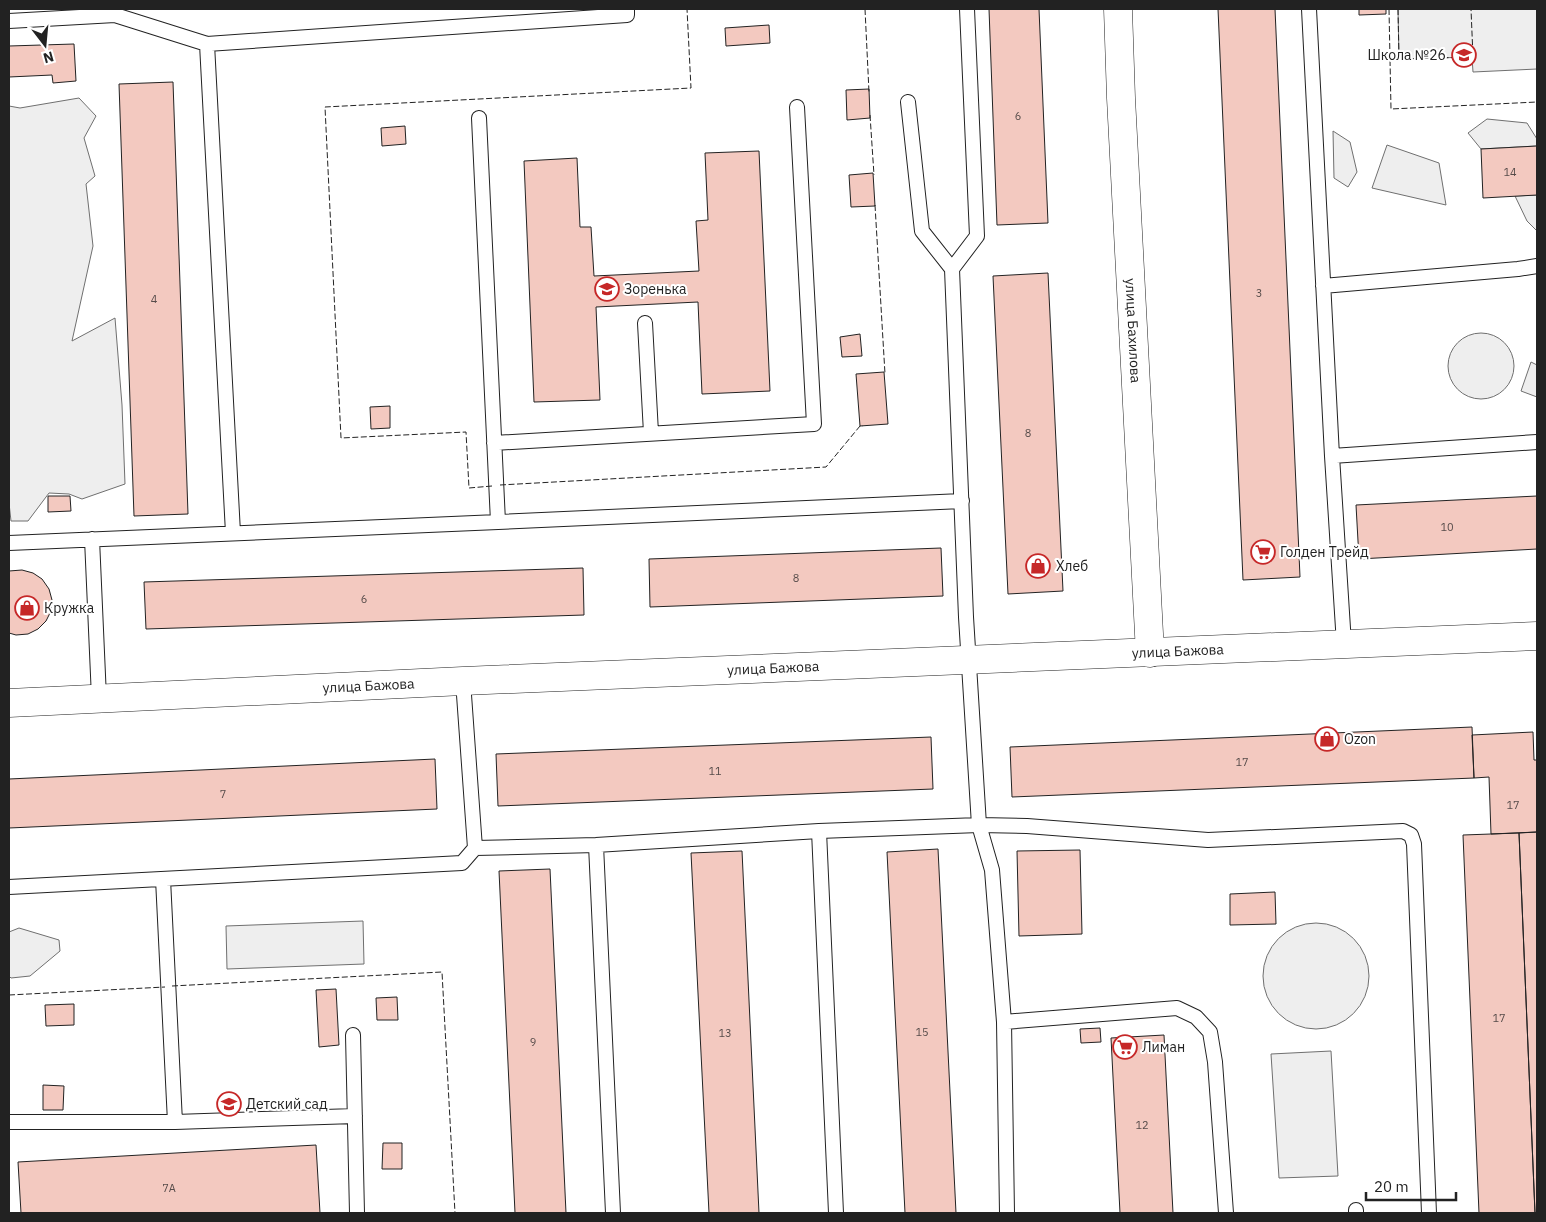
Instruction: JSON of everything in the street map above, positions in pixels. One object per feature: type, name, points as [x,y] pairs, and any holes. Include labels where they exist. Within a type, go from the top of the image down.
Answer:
[{"type":"street","name":"улица Бахилова","points":[[1118,9],[1150,653]]},
{"type":"street","name":"улица Бажова","points":[[9,703],[463,680],[1537,636]]},
{"type":"lane","points":[[9,21],[115,12],[207,44],[627,15],[627,9]]},
{"type":"lane","points":[[952,268],[977,236],[968,9]]},
{"type":"lane","points":[[1309,9],[1332,456],[1344,644]]},
{"type":"lane","points":[[207,44],[233,532]]},
{"type":"lane","points":[[908,102],[922,231],[952,268],[968,659],[979,825],[992,870],[1004,1022],[1007,1213]]},
{"type":"lane","points":[[494,443],[814,424],[797,107]]},
{"type":"lane","points":[[479,118],[498,522]]},
{"type":"lane","points":[[1323,286],[1537,266]]},
{"type":"lane","points":[[645,323],[651,433]]},
{"type":"lane","points":[[1332,456],[1537,442]]},
{"type":"lane","points":[[9,542],[962,501]]},
{"type":"lane","points":[[92,539],[99,698]]},
{"type":"lane","points":[[9,888],[462,863],[475,848],[463,680]]},
{"type":"lane","points":[[475,848],[596,845],[819,831],[979,825],[1028,826],[1208,840],[1403,831],[1411,835],[1414,844],[1429,1213]]},
{"type":"lane","points":[[819,831],[836,1213]]},
{"type":"lane","points":[[596,845],[613,1213]]},
{"type":"lane","points":[[163,879],[175,1122]]},
{"type":"lane","points":[[1004,1022],[1177,1008],[1196,1017],[1210,1032],[1215,1062],[1226,1213]]},
{"type":"lane","points":[[353,1035],[357,1213]]},
{"type":"lane","points":[[9,1122],[175,1122],[355,1116]]},
{"type":"shaded area","points":[[1398,9],[1537,9],[1537,69],[1473,72],[1472,57],[1399,59]]},
{"type":"shaded area","points":[[79,98],[96,116],[84,138],[95,176],[86,184],[93,246],[72,341],[115,318],[122,405],[125,484],[82,499],[69,494],[49,493],[28,521],[11,521],[9,503],[9,106],[20,108]]},
{"type":"shaded area","points":[[1487,119],[1527,123],[1537,139],[1537,146],[1481,149],[1468,133]]},
{"type":"shaded area","points":[[1333,131],[1350,142],[1357,172],[1348,187],[1334,178]]},
{"type":"shaded area","points":[[1387,145],[1439,163],[1446,205],[1372,188]]},
{"type":"shaded area","points":[[1537,195],[1537,231],[1527,221],[1515,196]]},
{"type":"shaded area","points":[[1481,333],[1494,336],[1504,343],[1511,353],[1514,366],[1511,379],[1504,389],[1494,396],[1481,399],[1468,396],[1458,389],[1451,379],[1448,366],[1451,353],[1458,343],[1468,336]]},
{"type":"shaded area","points":[[1531,362],[1537,365],[1537,397],[1521,391]]},
{"type":"shaded area","points":[[363,921],[364,964],[227,969],[226,926]]},
{"type":"shaded area","points":[[1316,923],[1336,927],[1354,938],[1365,956],[1369,976],[1365,996],[1354,1014],[1336,1025],[1316,1029],[1296,1025],[1278,1014],[1267,996],[1263,976],[1267,956],[1278,938],[1296,927]]},
{"type":"shaded area","points":[[19,928],[59,940],[60,951],[30,976],[11,978],[9,976],[9,932]]},
{"type":"shaded area","points":[[1331,1051],[1338,1176],[1279,1178],[1271,1054]]},
{"type":"building","points":[[989,9],[1039,9],[1048,223],[997,225]]},
{"type":"building","points":[[1218,9],[1275,9],[1300,577],[1243,580]]},
{"type":"building","points":[[1359,9],[1386,9],[1386,14],[1359,15]]},
{"type":"building","points":[[769,25],[770,43],[726,46],[725,28]]},
{"type":"building","points":[[74,44],[76,81],[53,83],[52,75],[9,77],[9,46]]},
{"type":"building","points":[[173,82],[188,514],[134,516],[119,84]]},
{"type":"building","points":[[869,89],[870,118],[847,120],[846,90]]},
{"type":"building","points":[[405,126],[406,144],[382,146],[381,128]]},
{"type":"building","points":[[1537,146],[1537,195],[1483,198],[1481,149]]},
{"type":"building","points":[[759,151],[770,391],[702,394],[698,302],[596,307],[600,400],[534,402],[524,161],[577,158],[580,227],[591,227],[594,276],[699,271],[696,221],[708,220],[705,153]]},
{"type":"building","points":[[873,173],[875,206],[851,207],[849,175]]},
{"type":"building","points":[[1048,273],[1063,591],[1008,594],[993,276]]},
{"type":"building","points":[[860,334],[862,356],[842,357],[840,337]]},
{"type":"building","points":[[884,372],[888,424],[860,426],[856,374]]},
{"type":"building","points":[[390,406],[390,428],[371,429],[370,407]]},
{"type":"building","points":[[48,496],[70,496],[71,511],[48,512]]},
{"type":"building","points":[[1537,496],[1537,549],[1359,559],[1356,505]]},
{"type":"building","points":[[941,548],[943,596],[650,607],[649,559]]},
{"type":"building","points":[[583,568],[584,615],[146,629],[144,582]]},
{"type":"building","points":[[22,570],[33,573],[42,579],[49,589],[52,600],[51,611],[46,621],[38,629],[28,634],[16,635],[9,633],[9,571]]},
{"type":"building","points":[[1472,727],[1474,778],[1012,797],[1010,747]]},
{"type":"building","points":[[1533,732],[1534,760],[1537,760],[1537,832],[1491,834],[1489,777],[1474,778],[1472,735]]},
{"type":"building","points":[[931,737],[933,789],[498,806],[496,754]]},
{"type":"building","points":[[435,759],[437,809],[9,828],[9,779]]},
{"type":"building","points":[[1537,832],[1537,1213],[1535,1213],[1519,833]]},
{"type":"building","points":[[1519,833],[1535,1213],[1479,1213],[1463,835]]},
{"type":"building","points":[[938,849],[956,1213],[905,1213],[887,852]]},
{"type":"building","points":[[1080,850],[1082,934],[1019,936],[1017,851]]},
{"type":"building","points":[[742,851],[759,1213],[709,1213],[691,853]]},
{"type":"building","points":[[550,869],[566,1213],[515,1213],[499,871]]},
{"type":"building","points":[[1275,892],[1276,924],[1230,925],[1230,894]]},
{"type":"building","points":[[336,989],[339,1045],[319,1047],[316,990]]},
{"type":"building","points":[[397,997],[398,1020],[377,1020],[376,998]]},
{"type":"building","points":[[74,1004],[74,1025],[46,1026],[45,1005]]},
{"type":"building","points":[[1100,1028],[1101,1042],[1081,1043],[1080,1029]]},
{"type":"building","points":[[1164,1035],[1173,1213],[1120,1213],[1111,1038]]},
{"type":"building","points":[[43,1085],[64,1086],[63,1110],[43,1110]]},
{"type":"building","points":[[383,1143],[402,1143],[402,1169],[382,1169]]},
{"type":"building","points":[[316,1145],[320,1213],[21,1213],[18,1162]]},
{"type":"fence","points":[[492,486],[469,488],[466,432],[341,438],[325,107],[691,88],[687,9]]},
{"type":"fence","points":[[865,9],[869,92]]},
{"type":"fence","points":[[1389,9],[1391,109],[1537,102]]},
{"type":"fence","points":[[1398,9],[1399,59],[1473,57],[1471,9]]},
{"type":"fence","points":[[870,115],[874,175]]},
{"type":"fence","points":[[875,205],[885,374]]},
{"type":"fence","points":[[500,485],[826,467],[860,426],[863,426]]},
{"type":"fence","points":[[172,986],[442,972],[455,1213]]},
{"type":"fence","points":[[9,995],[165,987]]},
{"type":"place","name":"Школа №26","points":[[1464,55]]},
{"type":"place","name":"Зоренька","points":[[607,289]]},
{"type":"place","name":"Голден Трейд","points":[[1263,552]]},
{"type":"place","name":"Хлеб","points":[[1038,566]]},
{"type":"place","name":"Кружка","points":[[27,608]]},
{"type":"place","name":"Ozon","points":[[1327,739]]},
{"type":"place","name":"Лиман","points":[[1125,1047]]},
{"type":"place","name":"Детский сад","points":[[229,1104]]}]
